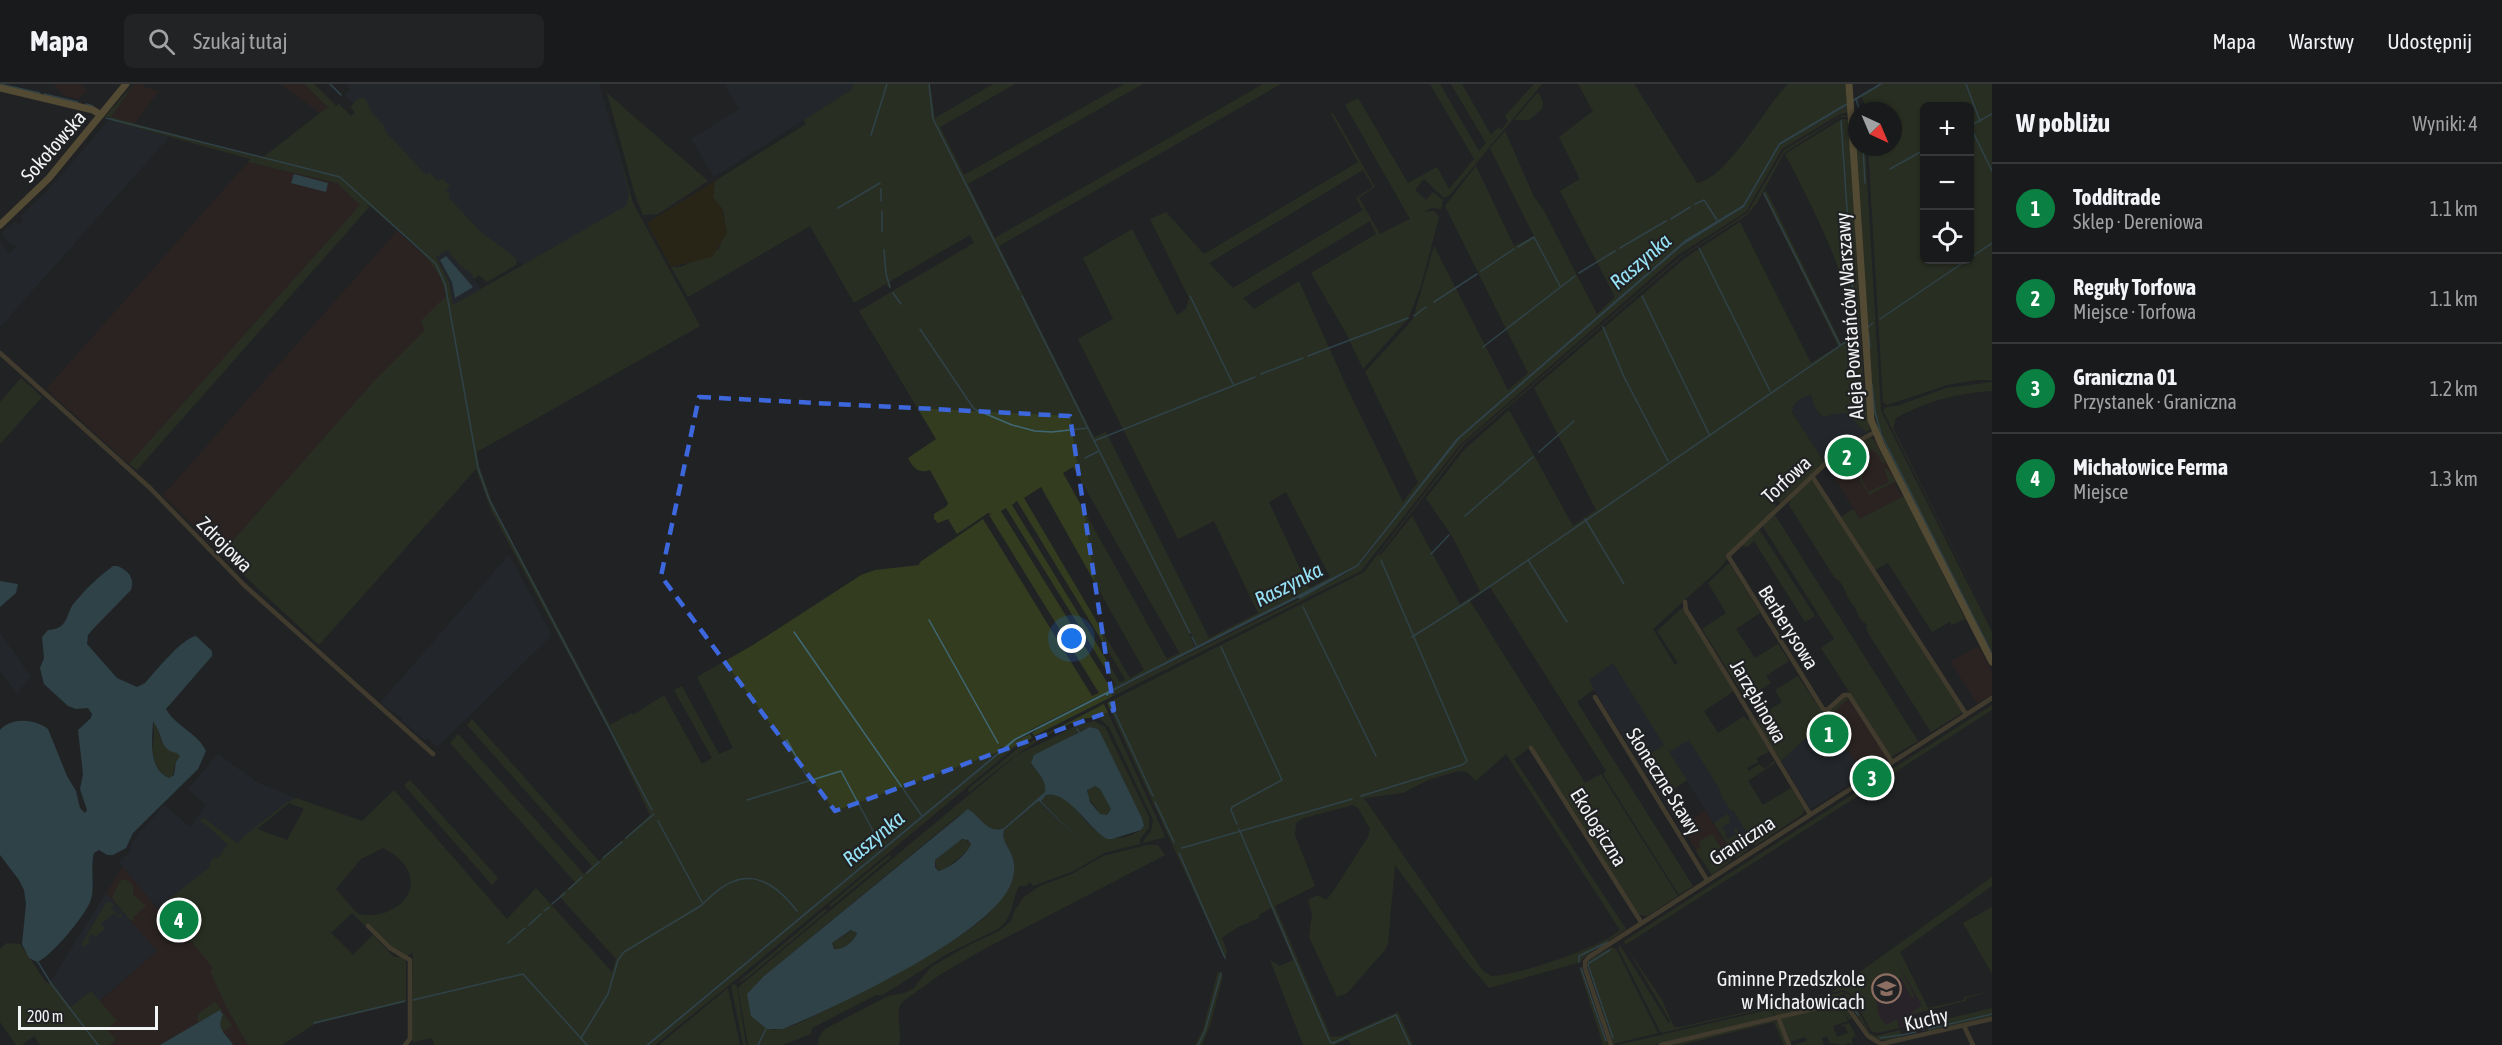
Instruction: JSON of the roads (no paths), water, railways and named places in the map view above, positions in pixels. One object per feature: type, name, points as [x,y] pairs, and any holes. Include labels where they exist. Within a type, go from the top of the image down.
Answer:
[{"type":"street","name":"Sokołowska","points":[[0,225],[49,178],[126,84]]},
{"type":"street","name":"Aleja Powstańców Warszawy","points":[[1850,84],[1868,392],[1875,432],[1992,662]]},
{"type":"street","points":[[0,88],[93,110],[101,115]]},
{"type":"street","name":"Zdrojowa","points":[[0,353],[150,488],[244,585],[433,754]]},
{"type":"street","name":"Torfowa","points":[[1729,559],[1728,555],[1812,476],[1847,447],[1875,432]]},
{"type":"street","points":[[1812,476],[1966,714]]},
{"type":"street","name":"Berberysowa","points":[[1729,559],[1824,710],[1846,694],[1849,696],[1892,762]]},
{"type":"street","name":"Jarzębinowa","points":[[1685,602],[1686,610],[1752,714],[1766,744],[1810,814]]},
{"type":"street","name":"Słoneczne Stawy","points":[[1594,697],[1707,880]]},
{"type":"street","name":"Graniczna","points":[[1611,1045],[1584,964],[1589,957],[1992,698]]},
{"type":"street","name":"Ekologiczna","points":[[1531,748],[1641,922]]},
{"type":"street","points":[[368,926],[390,948],[410,960],[410,1039],[405,1045]]},
{"type":"street","points":[[1661,1045],[1834,1004],[1843,1005],[1850,1010],[1870,1043]]},
{"type":"street","points":[[1778,1017],[1789,1045]]},
{"type":"street","name":"Kuchy","points":[[1870,1043],[1889,1043],[1992,1019]]},
{"type":"street","points":[[1964,1026],[1974,1045]]},
{"type":"water","points":[[1879,84],[1883,84],[1853,102],[1848,102]]},
{"type":"water","points":[[1848,102],[1848,105],[1780,145],[1744,207],[1683,245],[1460,438],[1358,566],[1300,599],[1016,740],[649,1045],[646,1045],[1014,739],[1357,565],[1456,439],[1685,240],[1743,205],[1779,143]]},
{"type":"water","points":[[294,174],[328,183],[326,192],[291,183]]},
{"type":"water","points":[[446,256],[473,287],[455,298],[452,282],[440,260]]},
{"type":"water","points":[[113,566],[127,572],[132,582],[131,590],[88,635],[87,644],[117,678],[137,687],[145,683],[176,649],[196,636],[212,651],[212,656],[166,709],[203,745],[206,751],[198,769],[133,833],[126,848],[113,855],[107,855],[99,850],[94,853],[92,894],[88,906],[59,944],[37,962],[29,958],[22,944],[26,904],[24,890],[0,855],[0,730],[17,721],[30,721],[48,729],[67,776],[76,791],[80,808],[85,813],[87,810],[80,789],[83,774],[78,730],[91,718],[92,714],[88,708],[76,709],[68,706],[44,684],[40,668],[44,658],[42,637],[48,630],[64,624],[75,602]],"holes":[[[153,722],[167,749],[180,756],[176,762],[174,775],[169,778],[162,774],[154,761]]]},
{"type":"water","points":[[0,581],[18,584],[16,593],[0,607]]},
{"type":"water","points":[[1090,727],[1098,729],[1144,826],[1141,830],[1107,839],[1062,798],[1046,795],[1041,801],[1081,842],[1039,801],[1037,802],[1004,830],[1003,836],[1013,858],[1014,875],[1010,886],[996,906],[973,926],[908,968],[783,1029],[767,1029],[751,1016],[747,994],[764,976],[968,809],[989,827],[1004,828],[1045,792],[1043,780],[1031,763],[1034,755]],"holes":[[[1095,786],[1100,789],[1111,809],[1107,815],[1100,814],[1090,802],[1087,790]],[[962,839],[968,840],[971,844],[958,861],[943,870],[938,871],[935,867],[935,860]],[[851,930],[857,933],[844,947],[834,949],[832,943]]]},
{"type":"water","points":[[220,1010],[223,1015],[221,1028],[233,1045],[160,1045]]},
{"type":"waterway","points":[[0,84],[40,93]]},
{"type":"waterway","points":[[330,84],[341,95]]},
{"type":"waterway","points":[[871,135],[887,84]]},
{"type":"waterway","points":[[929,84],[933,119],[1019,290]]},
{"type":"waterway","points":[[1966,84],[1980,121]]},
{"type":"waterway","points":[[44,94],[78,102]]},
{"type":"waterway","points":[[86,104],[93,106]]},
{"type":"waterway","points":[[1974,124],[1992,114]]},
{"type":"waterway","points":[[106,118],[340,177],[436,264],[445,284],[478,468],[489,499],[652,810]]},
{"type":"waterway","points":[[1841,121],[1853,296],[1858,332]]},
{"type":"waterway","points":[[1974,134],[1992,171]]},
{"type":"waterway","points":[[1890,169],[1920,152]]},
{"type":"waterway","points":[[1864,156],[1865,183]]},
{"type":"waterway","points":[[838,208],[880,183]]},
{"type":"waterway","points":[[881,189],[881,201]]},
{"type":"waterway","points":[[1764,193],[1840,345]]},
{"type":"waterway","points":[[1695,204],[1704,200],[1717,220]]},
{"type":"waterway","points":[[1671,219],[1690,207]]},
{"type":"waterway","points":[[882,211],[882,232]]},
{"type":"waterway","name":"Raszynka","points":[[1620,248],[1666,221]]},
{"type":"waterway","points":[[1518,247],[1534,237],[1560,286]]},
{"type":"waterway","points":[[1974,255],[1992,243]]},
{"type":"waterway","points":[[1699,248],[1770,391]]},
{"type":"waterway","points":[[1481,271],[1514,249]]},
{"type":"waterway","points":[[884,250],[886,274],[890,287]]},
{"type":"waterway","points":[[1579,273],[1615,251]]},
{"type":"waterway","points":[[1880,319],[1961,264]]},
{"type":"waterway","points":[[1434,302],[1477,274]]},
{"type":"waterway","points":[[1483,347],[1575,276]]},
{"type":"waterway","points":[[893,293],[901,304]]},
{"type":"waterway","points":[[1022,296],[1190,633]]},
{"type":"waterway","points":[[1190,296],[1233,384]]},
{"type":"waterway","points":[[1642,296],[1709,434]]},
{"type":"waterway","points":[[1414,316],[1426,307]]},
{"type":"waterway","points":[[1308,356],[1408,318]]},
{"type":"waterway","points":[[1868,327],[1873,323]]},
{"type":"waterway","points":[[1603,327],[1624,377],[1668,461]]},
{"type":"waterway","points":[[920,329],[974,409],[1012,425],[1035,431],[1052,432],[1088,428]]},
{"type":"waterway","points":[[1412,637],[1470,600],[1860,332]]},
{"type":"waterway","points":[[1869,334],[1870,348]]},
{"type":"waterway","points":[[1261,374],[1303,358]]},
{"type":"waterway","points":[[1094,441],[1255,377]]},
{"type":"waterway","points":[[1872,385],[1875,412],[1881,434],[1992,654]]},
{"type":"waterway","points":[[1539,452],[1574,421]]},
{"type":"waterway","points":[[1085,458],[1099,451]]},
{"type":"waterway","points":[[1465,516],[1533,457]]},
{"type":"waterway","points":[[1585,519],[1624,584]]},
{"type":"waterway","points":[[1431,554],[1449,535]]},
{"type":"waterway","points":[[1361,796],[1462,765],[1467,761],[1381,560]]},
{"type":"waterway","points":[[1528,560],[1567,622]]},
{"type":"waterway","points":[[1303,607],[1376,756]]},
{"type":"waterway","points":[[929,620],[998,743]]},
{"type":"waterway","points":[[794,632],[922,816]]},
{"type":"waterway","points":[[1192,637],[1197,647]]},
{"type":"waterway","points":[[1221,647],[1282,780],[1232,807],[1231,810],[1237,824]]},
{"type":"waterway","points":[[1110,703],[1153,796]]},
{"type":"waterway","points":[[787,740],[808,779]]},
{"type":"waterway","name":"Raszynka","points":[[747,800],[841,771],[879,842]]},
{"type":"waterway","points":[[1182,848],[1352,799]]},
{"type":"waterway","points":[[1155,802],[1174,842]]},
{"type":"waterway","points":[[626,838],[654,814]]},
{"type":"waterway","points":[[658,821],[703,904],[728,884],[740,879],[752,879],[775,888],[797,911]]},
{"type":"waterway","points":[[1239,829],[1330,1042],[1333,1043],[1396,1015],[1410,1045]]},
{"type":"waterway","points":[[603,858],[622,842]]},
{"type":"waterway","points":[[1179,853],[1225,958]]},
{"type":"waterway","points":[[587,873],[599,862]]},
{"type":"waterway","points":[[569,889],[582,877]]},
{"type":"waterway","points":[[552,904],[565,893]]},
{"type":"waterway","points":[[581,1038],[608,994],[618,960],[624,952],[702,905]]},
{"type":"waterway","points":[[544,911],[549,907]]},
{"type":"waterway","points":[[529,925],[541,914]]},
{"type":"waterway","points":[[508,943],[525,928]]},
{"type":"waterway","points":[[1579,962],[1579,956],[1608,942]]},
{"type":"waterway","points":[[1610,950],[1588,965],[1613,1038]]},
{"type":"waterway","points":[[38,962],[52,985],[98,1045]]},
{"type":"waterway","points":[[1581,968],[1606,1041]]},
{"type":"waterway","points":[[1198,1045],[1205,1031],[1221,973]]},
{"type":"waterway","points":[[413,1000],[523,974],[587,1045]]},
{"type":"waterway","points":[[1848,999],[1858,1015]]},
{"type":"waterway","points":[[314,1023],[405,1001]]},
{"type":"waterway","points":[[1929,1029],[1992,1014]]},
{"type":"waterway","points":[[758,1045],[766,1029]]},
{"type":"waterway","points":[[1902,1035],[1916,1032]]},
{"type":"waterway","points":[[1880,1038],[1901,1035]]},
{"type":"place","name":"Reguły Torfowa","points":[[1847,457]]},
{"type":"place","name":"Todditrade","points":[[1829,734]]},
{"type":"place","name":"Graniczna 01","points":[[1872,778]]},
{"type":"place","name":"Michałowice Ferma","points":[[179,920]]},
{"type":"place","name":"Gminne Przedszkole w Michałowicach","points":[[1886,989]]}]
